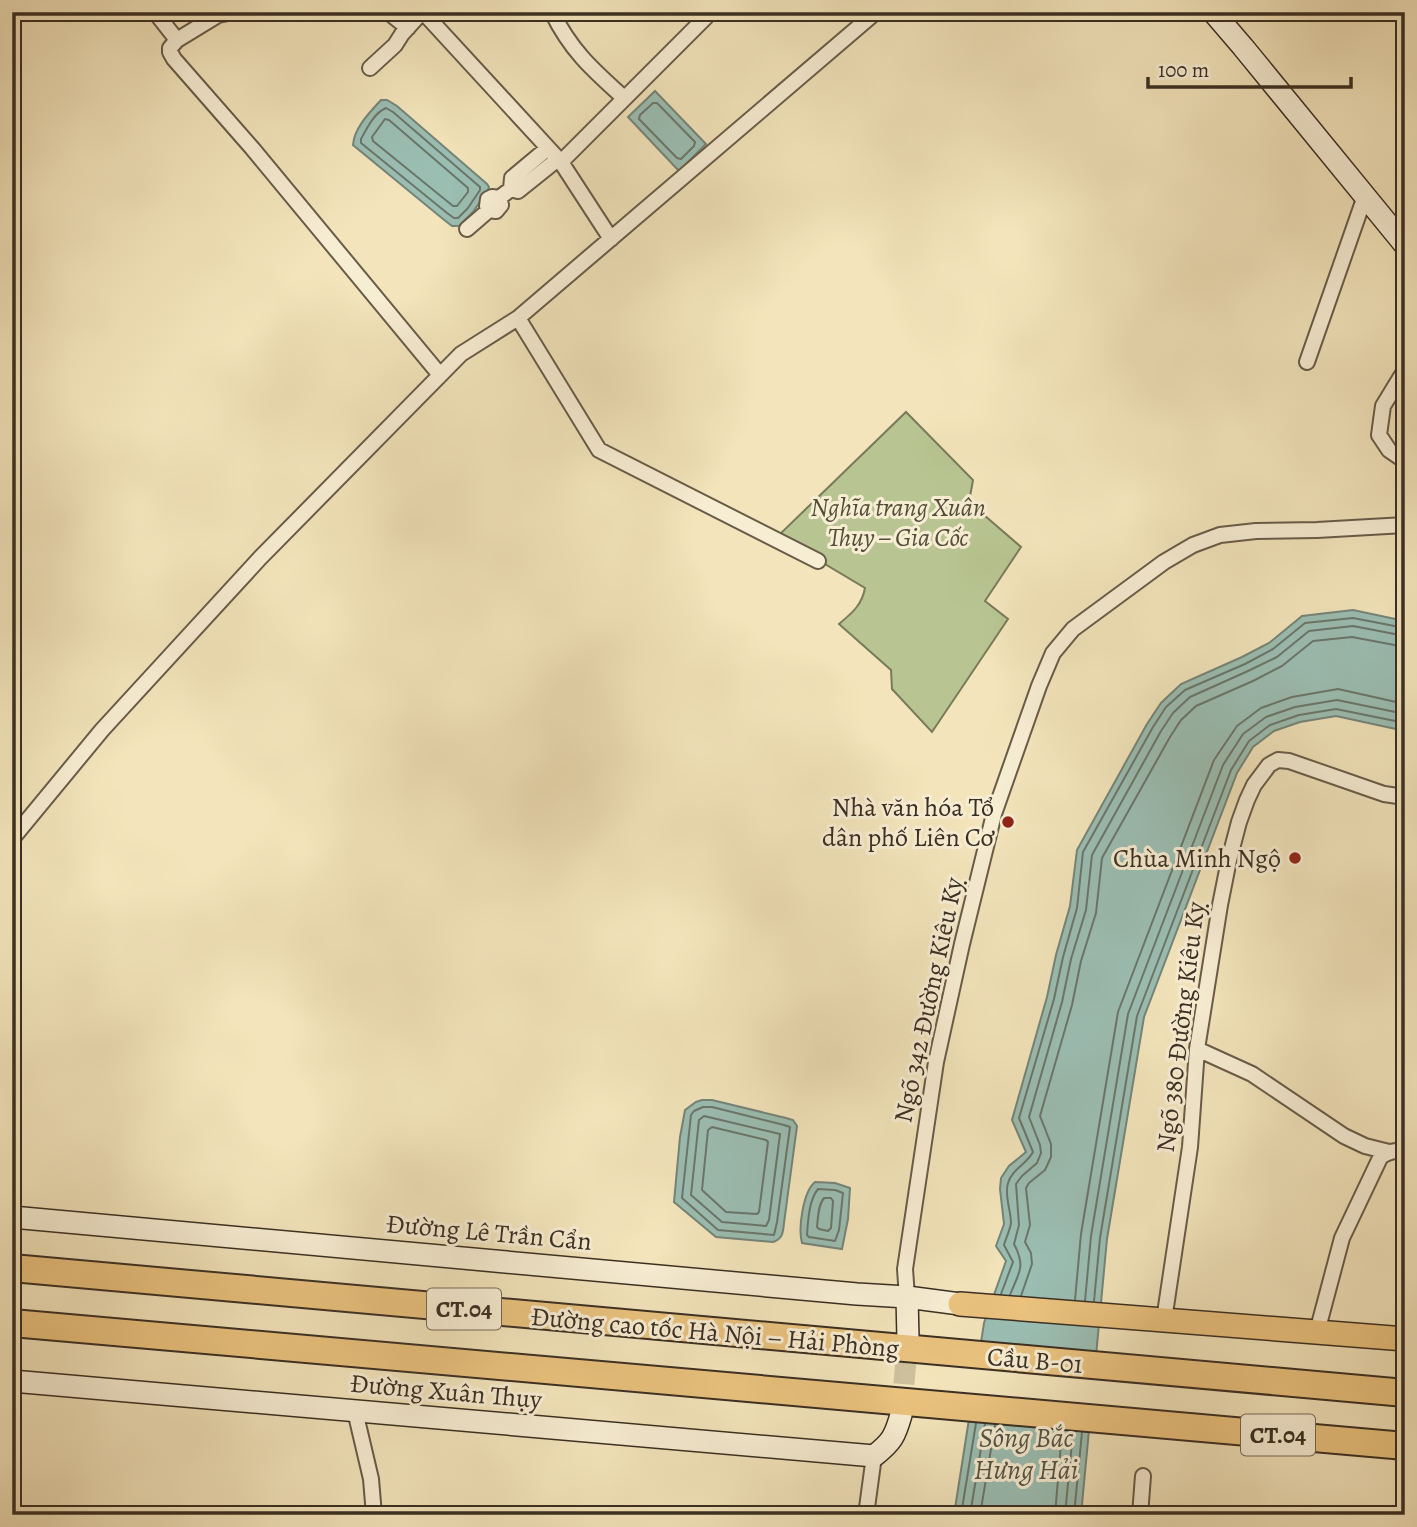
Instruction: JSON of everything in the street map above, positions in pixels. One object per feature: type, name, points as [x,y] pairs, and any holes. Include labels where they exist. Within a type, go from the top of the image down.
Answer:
[{"type":"highway","name":"Đường cao tốc Hà Nội – Hải Phòng","points":[[12,1268],[912,1344]]},
{"type":"highway","name":"Đường cao tốc Hà Nội – Hải Phòng","points":[[16,1323],[906,1408]]},
{"type":"highway","name":"Cầu B-01","points":[[912,1344],[1405,1393]]},
{"type":"highway","name":"Cầu B-01","points":[[906,1408],[1152,1424],[1405,1446]]},
{"type":"main road","points":[[1213,12],[1405,245]]},
{"type":"main road","name":"Đường Lê Trần Cẩn","points":[[12,1217],[907,1297],[960,1304]]},
{"type":"main road","points":[[907,1297],[912,1344]]},
{"type":"main road","points":[[960,1304],[1405,1339]]},
{"type":"main road","name":"Đường Xuân Thụy","points":[[12,1381],[874,1456]]},
{"type":"main road","points":[[874,1456],[889,1445],[906,1408]]},
{"type":"street","points":[[155,12],[177,40]]},
{"type":"street","points":[[233,12],[218,15],[177,40],[170,52],[440,375]]},
{"type":"street","points":[[388,12],[408,28]]},
{"type":"street","points":[[370,68],[395,45],[423,12],[555,156],[611,239]]},
{"type":"street","points":[[552,12],[560,29],[581,58],[624,98]]},
{"type":"street","points":[[467,229],[499,199],[518,191],[624,98],[708,12]]},
{"type":"street","points":[[12,839],[102,730],[251,568],[460,354],[519,318],[876,12]]},
{"type":"street","points":[[1307,362],[1365,196]]},
{"type":"street","points":[[519,318],[599,450],[818,561]]},
{"type":"street","points":[[1405,370],[1383,406],[1379,435],[1389,450],[1405,461]]},
{"type":"street","name":"Ngõ 342 Đường Kiêu Kỵ","points":[[907,1297],[905,1269],[936,1062],[962,944],[995,814],[1038,686],[1053,653],[1073,629],[1164,562],[1194,544],[1220,535],[1256,531],[1405,525]]},
{"type":"street","name":"Ngõ 380 Đường Kiêu Kỵ","points":[[1154,1320],[1190,1147],[1197,1049],[1220,905],[1229,860],[1247,800],[1261,774],[1278,760],[1289,761],[1384,794],[1405,797]]},
{"type":"street","points":[[1197,1049],[1252,1074],[1344,1136],[1365,1146],[1400,1150]]},
{"type":"street","points":[[1317,1332],[1346,1226],[1380,1158],[1384,1154],[1400,1150]]},
{"type":"street","points":[[355,1411],[371,1479],[374,1515]]},
{"type":"street","points":[[866,1515],[874,1456]]},
{"type":"street","points":[[1140,1515],[1143,1476]]},
{"type":"green space","name":"Nghĩa trang Xuân Thụy – Gia Cốc","points":[[906,412],[973,480],[969,502],[1021,547],[985,601],[1008,619],[932,732],[892,689],[891,670],[839,624],[859,604],[865,588],[778,536]]},
{"type":"water","points":[[655,91],[706,144],[679,171],[628,117]]},
{"type":"water","points":[[381,100],[387,100],[397,106],[489,187],[473,212],[459,226],[452,226],[353,145],[359,126]]},
{"type":"water","name":"Sông Bắc Hưng Hải","points":[[1353,610],[1405,621],[1405,731],[1336,716],[1300,722],[1274,731],[1253,747],[1237,773],[1144,1017],[1107,1239],[1081,1515],[954,1515],[984,1323],[1006,1261],[996,1246],[1004,1224],[1001,1178],[1009,1166],[1026,1152],[1012,1120],[1070,906],[1077,850],[1147,724],[1161,703],[1181,684],[1269,643],[1302,616]]},
{"type":"water","points":[[702,1100],[786,1118],[793,1120],[797,1126],[783,1229],[781,1237],[776,1241],[716,1237],[674,1202],[685,1110]]},
{"type":"water","points":[[815,1182],[835,1183],[850,1188],[842,1249],[802,1243],[802,1211],[807,1194]]},
{"type":"pier","points":[[975,1355],[1099,1365],[1094,1419],[968,1407]]},
{"type":"tunnel","points":[[901,1415],[908,1339]]},
{"type":"place","name":"Nhà văn hóa Tổ dân phố Liên Cơ","points":[[1008,822]]},
{"type":"place","name":"Chùa Minh Ngộ","points":[[1295,858]]}]
